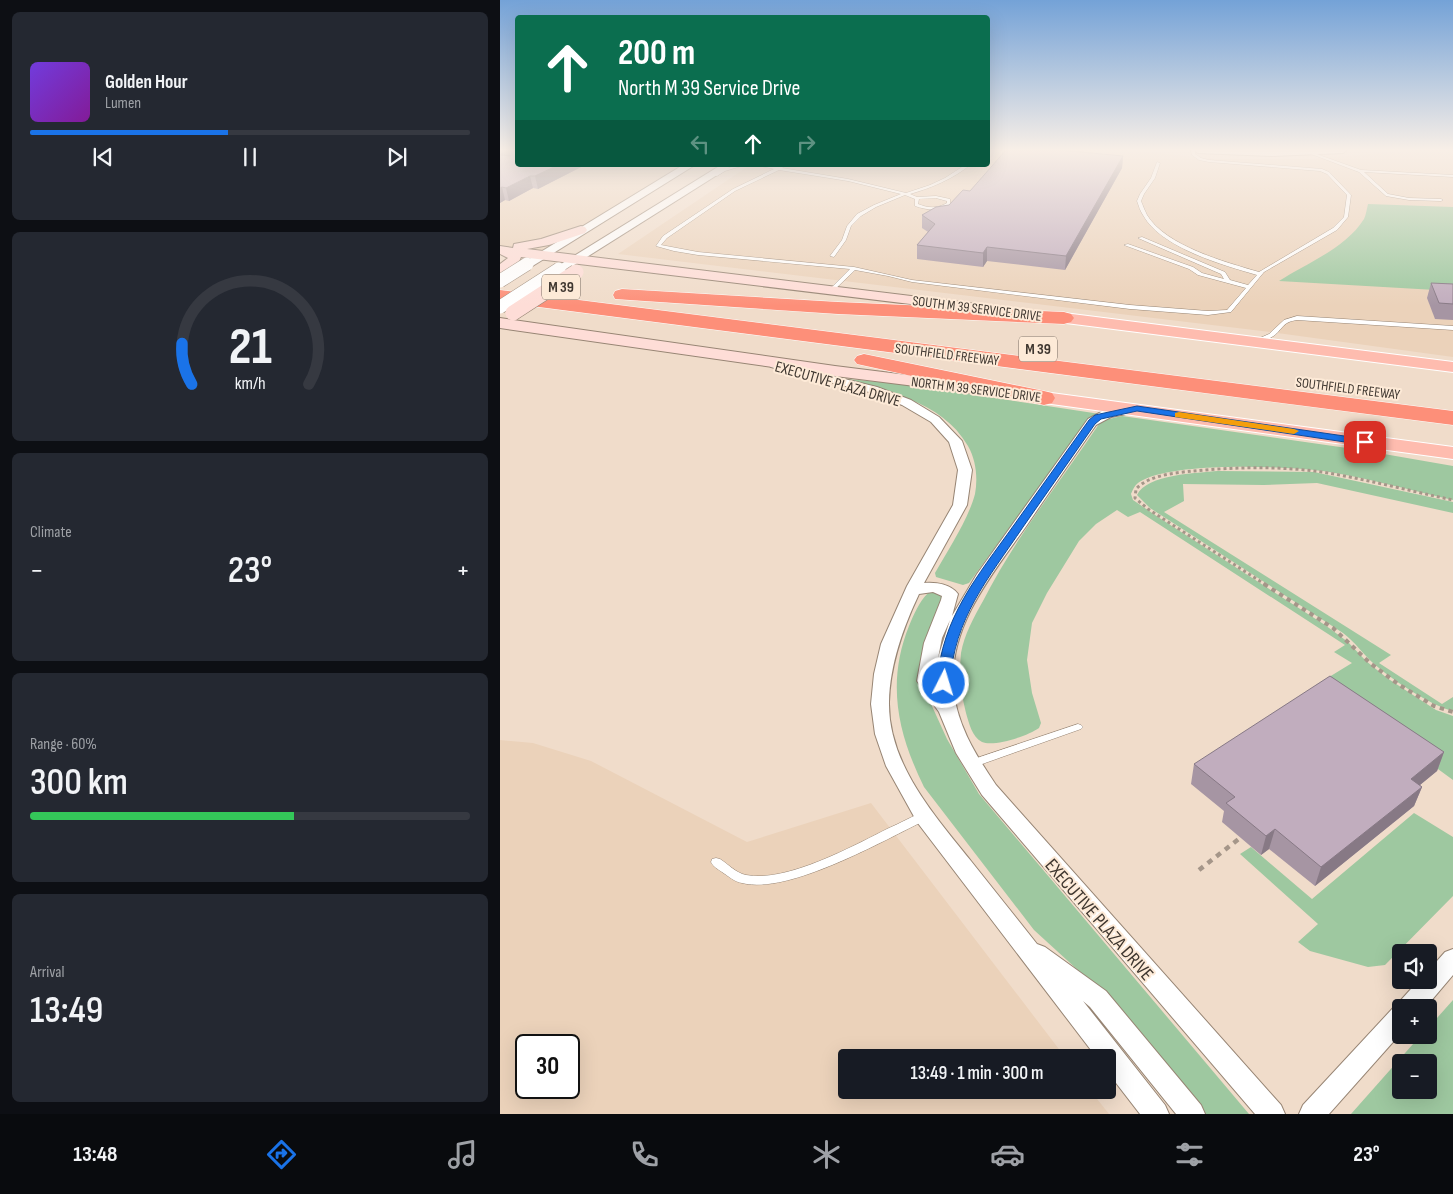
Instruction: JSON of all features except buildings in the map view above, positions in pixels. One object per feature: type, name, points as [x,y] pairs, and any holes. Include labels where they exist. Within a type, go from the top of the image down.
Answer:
[{"type":"highway","name":"SOUTHFIELD FREEWAY","points":[[500,280],[1453,401]]},
{"type":"highway","points":[[622,295],[838,308],[1064,318]]},
{"type":"highway","name":"SOUTHFIELD FREEWAY","points":[[500,296],[672,320],[1453,418]]},
{"type":"highway","points":[[672,320],[1044,398]]},
{"type":"main road","points":[[504,256],[581,230]]},
{"type":"main road","points":[[504,256],[542,255],[575,266]]},
{"type":"main road","name":"SOUTH M 39 SERVICE DRIVE","points":[[575,266],[584,268],[608,264],[1450,366]]},
{"type":"main road","points":[[511,315],[575,266]]},
{"type":"main road","name":"NORTH M 39 SERVICE DRIVE","points":[[500,323],[511,315],[754,360],[1044,398],[1137,408],[1365,442],[1453,452]]},
{"type":"main road","points":[[1365,442],[1453,459]]},
{"type":"street","points":[[500,280],[627,202]]},
{"type":"street","points":[[511,315],[559,269],[575,266],[645,216],[668,202]]},
{"type":"street","name":"EXECUTIVE PLAZA DRIVE","points":[[754,360],[868,389],[907,402],[936,419],[956,442],[964,458],[966,475],[964,492],[960,505],[914,590],[895,631],[884,663],[881,697],[884,733],[896,769],[924,816],[1156,1114]]},
{"type":"street","name":"EXECUTIVE PLAZA DRIVE","points":[[1137,408],[1107,414],[1092,422],[977,586],[958,619],[945,659],[944,683],[948,710],[957,737],[971,764],[1001,804],[1272,1114]]},
{"type":"street","name":"EXECUTIVE PLAZA DRIVE","points":[[914,590],[928,586],[941,587],[950,594],[950,603],[933,639],[928,659],[926,680],[948,710]]},
{"type":"street","name":"EXECUTIVE PLAZA DRIVE","points":[[1022,943],[1098,999],[1192,1114]]},
{"type":"street","points":[[1417,999],[1453,959]]},
{"type":"street","points":[[1312,1114],[1392,1026]]},
{"type":"lane","points":[[645,216],[674,202]]},
{"type":"lane","points":[[716,202],[664,237],[658,246],[674,250],[748,259],[854,268],[879,272],[912,281],[1130,307],[1208,313],[1230,311],[1260,274],[1335,229],[1346,217],[1348,202]]},
{"type":"lane","points":[[832,256],[844,240],[848,226],[859,215],[885,202]]},
{"type":"lane","points":[[916,202],[916,205],[924,208],[945,207],[949,202]]},
{"type":"lane","points":[[1139,202],[1145,217],[1169,238],[1232,266],[1260,274]]},
{"type":"lane","points":[[1140,238],[1223,273],[1228,282]]},
{"type":"lane","points":[[1126,245],[1191,268],[1200,274],[1249,287]]},
{"type":"lane","points":[[831,291],[854,268]]},
{"type":"lane","points":[[1256,341],[1274,334],[1278,325],[1285,319],[1297,318],[1453,328]]},
{"type":"lane","points":[[971,764],[1078,727]]},
{"type":"lane","points":[[716,862],[741,878],[758,881],[776,880],[811,869],[924,816]]},
{"type":"path","points":[[1453,500],[1347,476],[1293,469],[1217,469],[1188,472],[1144,482],[1136,489],[1135,498],[1148,509],[1333,628],[1347,638],[1370,664],[1388,677],[1433,706],[1453,712]]},
{"type":"path","points":[[1199,870],[1240,838]]},
{"type":"shaded area","points":[[500,202],[629,202],[542,255],[500,250]]},
{"type":"shaded area","points":[[695,202],[1453,202],[1453,357],[1262,331],[618,254]]},
{"type":"shaded area","points":[[500,740],[533,743],[591,761],[747,842],[871,803],[1059,1049],[838,1049],[838,1099],[1097,1099],[1109,1114],[500,1114]]},
{"type":"green space","points":[[1368,204],[1453,207],[1453,291],[1279,281],[1337,247],[1364,219]]},
{"type":"green space","points":[[836,378],[902,384],[1100,414],[1083,427],[969,583],[963,585],[936,577],[935,573],[963,524],[975,494],[976,469],[968,446],[957,430],[943,417],[927,407],[910,399]]},
{"type":"green space","points":[[1122,416],[1361,450],[1453,466],[1453,500],[1323,471],[1258,467],[1205,468],[1159,474],[1139,482],[1131,494],[1133,500],[1158,517],[1325,625],[1348,642],[1366,661],[1387,678],[1436,710],[1453,716],[1453,780],[1375,723],[1316,685],[1352,663],[1334,652],[1345,645],[1140,512],[1128,517],[1117,510],[1096,524],[1079,541],[1047,593],[1032,623],[1027,660],[1032,693],[1041,723],[1039,728],[1002,742],[987,743],[982,742],[976,737],[971,729],[966,713],[960,676],[961,653],[970,626],[1009,555],[1099,424],[1105,420]]},
{"type":"green space","points":[[1218,471],[1314,472],[1453,502],[1453,513],[1317,483],[1264,485],[1183,484],[1184,501],[1164,512],[1391,655],[1379,663],[1442,704],[1453,697],[1453,711],[1434,704],[1400,684],[1373,663],[1343,633],[1150,508],[1137,495],[1142,488],[1161,479]]},
{"type":"green space","points":[[928,593],[939,593],[945,597],[926,693],[947,739],[979,794],[1249,1114],[1200,1114],[1104,994],[1034,930],[924,787],[907,748],[898,708],[897,688],[902,647],[915,613]]},
{"type":"green space","points":[[1414,813],[1453,837],[1453,896],[1406,944],[1392,944],[1392,958],[1385,965],[1368,967],[1310,951],[1298,942],[1318,924],[1240,854],[1251,847],[1312,899]]},
{"type":"green space","points":[[1453,1000],[1453,1114],[1351,1114],[1392,1068],[1392,1099],[1437,1099],[1437,1054],[1404,1054],[1413,1044],[1437,1044],[1437,1018]]},
{"type":"slow traffic","points":[[1179,415],[1294,431]]},
{"type":"route","points":[[944,683],[945,659],[952,636],[958,619],[977,586],[1092,422],[1098,417],[1137,408],[1365,442]]}]
